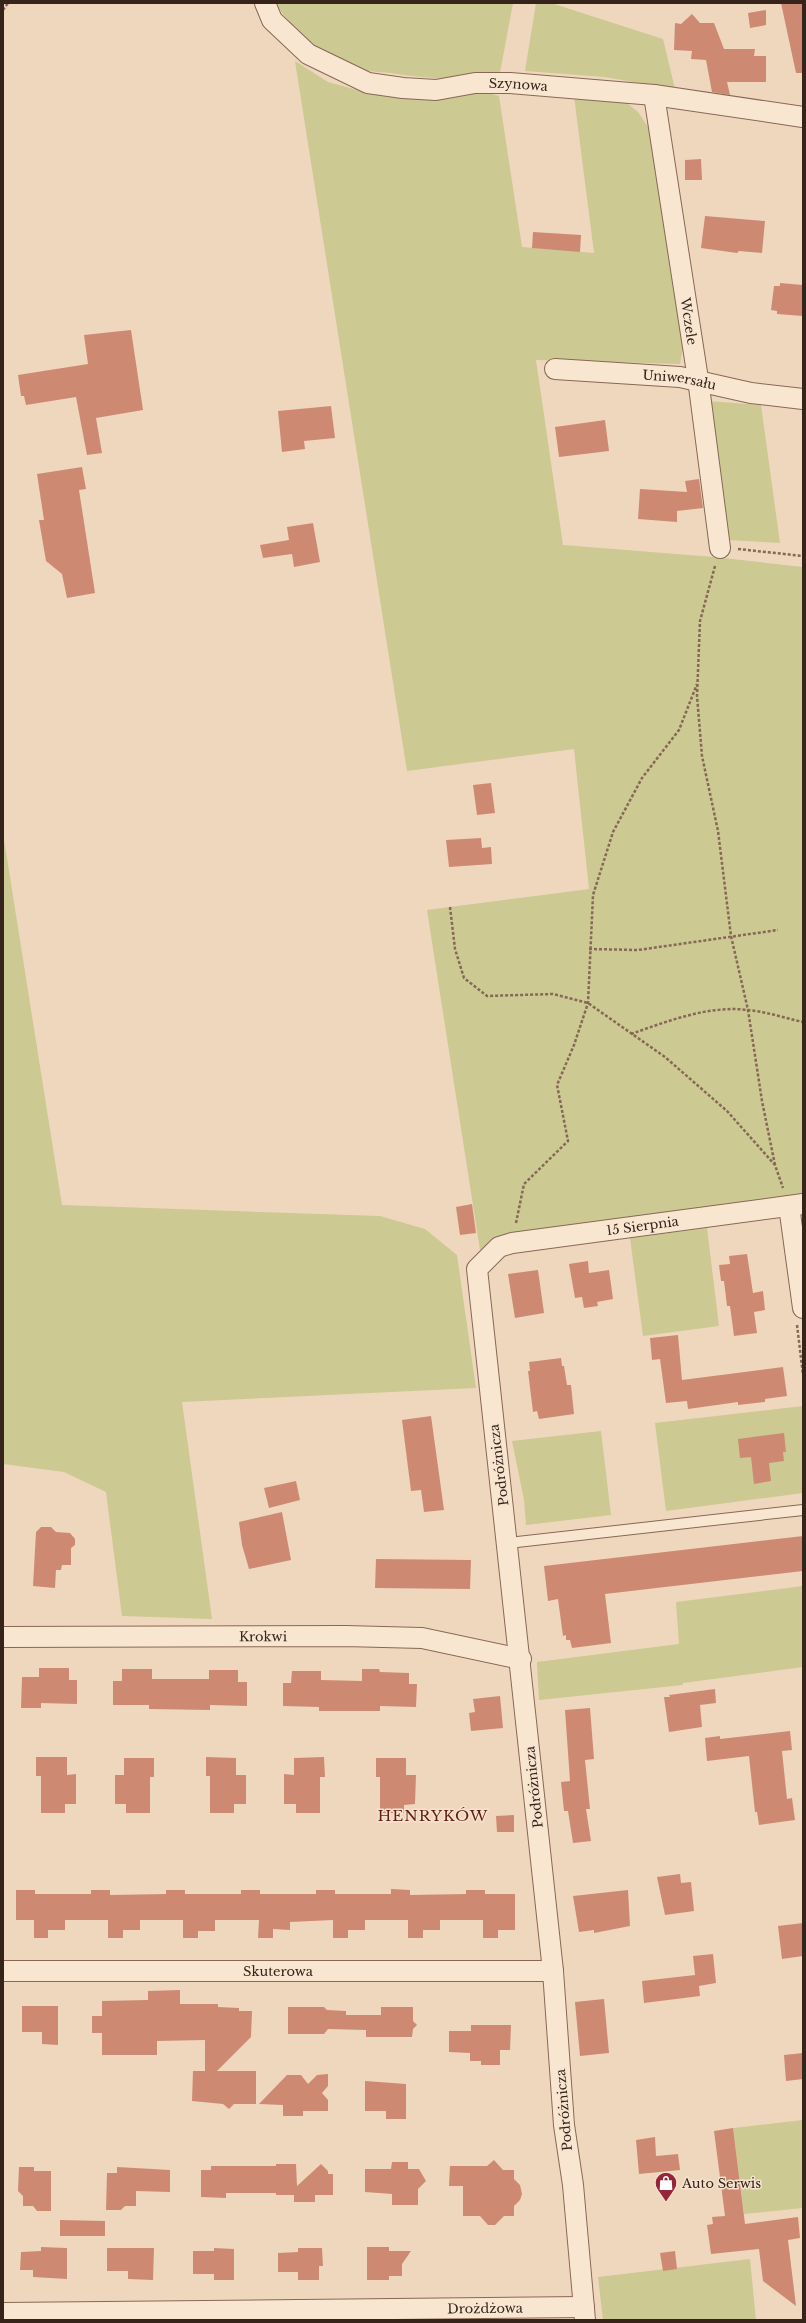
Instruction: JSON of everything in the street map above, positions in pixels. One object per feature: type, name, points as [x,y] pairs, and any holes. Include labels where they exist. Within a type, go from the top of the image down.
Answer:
[{"type":"street","name":"Szynowa","points":[[265,3],[272,20],[308,54],[368,83],[402,88],[436,90],[475,83],[510,83],[654,94],[803,117]]},
{"type":"street","name":"Wczele","points":[[654,94],[698,379],[720,548]]},
{"type":"street","name":"Uniwersału","points":[[555,369],[698,379],[751,393],[803,399]]},
{"type":"street","name":"15 Sierpnia","points":[[486,1258],[498,1247],[512,1243],[796,1205]]},
{"type":"street","points":[[796,1205],[800,1315]]},
{"type":"street","name":"Podróżnicza","points":[[486,1258],[477,1269],[477,1277],[521,1659],[554,1971],[564,2125],[573,2185],[584,2314]]},
{"type":"street","name":"Krokwi","points":[[3,1637],[345,1636],[422,1638],[521,1659]]},
{"type":"street","name":"Skuterowa","points":[[3,1971],[554,1971]]},
{"type":"street","name":"Drożdżowa","points":[[3,2313],[584,2314]]},
{"type":"lane","points":[[508,1543],[803,1510]]},
{"type":"path","points":[[3,10],[8,3]]},
{"type":"path","points":[[775,1165],[762,1101],[748,1010],[731,936],[718,831],[702,756],[698,682],[700,621],[720,548],[803,556]]},
{"type":"path","points":[[512,1243],[524,1184],[568,1141],[557,1085],[574,1045],[588,1002],[589,949],[593,894],[613,832],[642,778],[680,730],[698,682]]},
{"type":"path","points":[[450,907],[455,949],[464,978],[487,996],[553,994],[588,1002],[665,1057],[727,1111],[775,1165],[796,1205]]},
{"type":"path","points":[[589,949],[638,950],[778,930]]},
{"type":"path","points":[[631,1034],[663,1022],[712,1010],[748,1010],[803,1022]]},
{"type":"path","points":[[800,1315],[803,1374]]},
{"type":"shaded area","points":[[275,3],[513,3],[499,78],[471,79],[418,77],[355,68],[340,61],[308,40],[290,22]]},
{"type":"shaded area","points":[[536,3],[551,3],[663,39],[675,89],[604,77],[525,71]]},
{"type":"shaded area","points":[[295,61],[328,82],[361,91],[481,91],[499,96],[522,247],[594,253],[574,96],[627,103],[638,112],[652,133],[683,347],[680,364],[536,360],[563,545],[714,557],[803,567],[803,1195],[500,1238],[480,1250],[427,910],[589,889],[574,749],[407,771]]},
{"type":"shaded area","points":[[707,401],[761,405],[780,543],[727,540]]},
{"type":"shaded area","points":[[3,833],[62,1205],[380,1216],[425,1229],[457,1255],[476,1388],[182,1402],[212,1619],[122,1616],[106,1492],[64,1472],[3,1464]]},
{"type":"shaded area","points":[[707,1228],[719,1326],[643,1336],[630,1238]]},
{"type":"shaded area","points":[[803,1406],[803,1493],[666,1511],[655,1423]]},
{"type":"shaded area","points":[[601,1431],[611,1515],[526,1525],[524,1500],[512,1441]]},
{"type":"shaded area","points":[[803,1586],[803,1667],[683,1683],[683,1685],[539,1700],[537,1662],[679,1644],[676,1602]]},
{"type":"shaded area","points":[[803,2120],[803,2208],[744,2214],[733,2128]]},
{"type":"shaded area","points":[[750,2259],[756,2320],[603,2320],[598,2277]]},
{"type":"building","points":[[781,3],[803,3],[803,73],[796,73]]},
{"type":"building","points":[[766,10],[766,25],[750,28],[748,13]]},
{"type":"building","points":[[692,14],[700,23],[714,23],[724,49],[755,49],[754,56],[766,56],[766,82],[727,82],[730,95],[712,92],[706,60],[691,59],[692,51],[674,50],[675,23],[681,24]]},
{"type":"building","points":[[701,159],[702,180],[685,180],[685,160]]},
{"type":"building","points":[[705,216],[765,221],[762,253],[739,251],[737,253],[701,248]]},
{"type":"building","points":[[533,232],[581,235],[580,252],[532,248]]},
{"type":"building","points":[[780,283],[803,285],[803,316],[777,314],[777,311],[771,310],[774,286],[780,286]]},
{"type":"building","points":[[131,330],[143,410],[96,418],[102,453],[87,455],[76,397],[26,405],[24,396],[21,396],[18,375],[88,364],[84,335]]},
{"type":"building","points":[[331,406],[335,438],[304,441],[305,449],[282,452],[278,411]]},
{"type":"building","points":[[605,420],[609,451],[559,457],[555,427]]},
{"type":"building","points":[[82,467],[86,489],[79,490],[95,593],[67,598],[62,574],[46,561],[39,520],[44,520],[37,474]]},
{"type":"building","points":[[699,479],[703,508],[677,511],[677,522],[638,519],[640,489],[687,492],[685,481]]},
{"type":"building","points":[[313,523],[320,562],[294,567],[292,554],[263,558],[260,545],[289,540],[287,527]]},
{"type":"building","points":[[491,783],[495,813],[477,815],[473,785]]},
{"type":"building","points":[[481,838],[482,848],[491,847],[492,864],[449,867],[446,840]]},
{"type":"building","points":[[472,1204],[476,1233],[460,1235],[456,1207]]},
{"type":"building","points":[[747,1254],[753,1293],[763,1291],[765,1310],[754,1312],[757,1333],[734,1336],[730,1306],[727,1306],[724,1281],[721,1281],[719,1265],[730,1264],[729,1256]]},
{"type":"building","points":[[588,1261],[589,1273],[609,1270],[613,1299],[597,1302],[598,1306],[584,1308],[582,1297],[575,1298],[569,1264]]},
{"type":"building","points":[[538,1270],[544,1313],[515,1318],[508,1274]]},
{"type":"building","points":[[678,1335],[682,1380],[783,1367],[787,1396],[765,1399],[765,1402],[738,1405],[738,1402],[688,1409],[687,1401],[666,1403],[660,1359],[652,1360],[650,1338]]},
{"type":"building","points":[[561,1358],[567,1385],[571,1385],[574,1414],[539,1419],[537,1411],[533,1412],[528,1371],[530,1371],[529,1362]]},
{"type":"building","points":[[431,1416],[444,1510],[424,1512],[421,1490],[411,1491],[402,1420]]},
{"type":"building","points":[[784,1433],[786,1452],[783,1452],[784,1461],[769,1463],[771,1481],[754,1484],[751,1457],[740,1458],[738,1439]]},
{"type":"building","points":[[296,1481],[300,1500],[269,1508],[264,1488]]},
{"type":"building","points":[[282,1512],[291,1560],[249,1569],[242,1545],[239,1522]]},
{"type":"building","points":[[41,1527],[51,1527],[56,1532],[70,1533],[75,1539],[75,1545],[71,1548],[71,1565],[62,1565],[61,1570],[56,1570],[55,1588],[33,1586],[36,1532]]},
{"type":"building","points":[[803,1536],[803,1571],[605,1594],[611,1643],[572,1648],[570,1640],[566,1640],[566,1635],[563,1636],[558,1599],[548,1601],[544,1566]]},
{"type":"building","points":[[376,1559],[471,1560],[470,1589],[375,1588]]},
{"type":"building","points":[[39,1668],[69,1668],[69,1680],[77,1680],[77,1704],[41,1703],[41,1708],[21,1708],[22,1677],[39,1677]]},
{"type":"building","points":[[122,1669],[152,1669],[152,1679],[209,1679],[209,1670],[238,1670],[238,1682],[247,1682],[247,1706],[210,1705],[210,1710],[149,1709],[149,1705],[113,1705],[113,1681],[122,1681]]},
{"type":"building","points":[[362,1669],[379,1669],[380,1672],[409,1673],[409,1684],[417,1684],[416,1707],[380,1706],[380,1711],[319,1711],[319,1707],[283,1706],[283,1683],[291,1683],[292,1671],[321,1671],[321,1680],[362,1681]]},
{"type":"building","points":[[715,1689],[716,1703],[700,1705],[702,1727],[669,1732],[664,1697],[670,1697],[669,1695]]},
{"type":"building","points":[[500,1696],[503,1728],[471,1731],[469,1713],[475,1712],[473,1699]]},
{"type":"building","points":[[590,1708],[594,1759],[585,1760],[590,1809],[586,1809],[591,1841],[573,1843],[568,1811],[564,1811],[561,1782],[570,1781],[565,1710]]},
{"type":"building","points":[[790,1731],[792,1750],[782,1751],[787,1799],[792,1798],[795,1820],[759,1825],[757,1812],[755,1812],[749,1756],[707,1761],[705,1738],[720,1736],[720,1739]]},
{"type":"building","points":[[36,1757],[67,1757],[67,1775],[76,1774],[76,1804],[65,1804],[65,1813],[41,1813],[41,1776],[36,1776]]},
{"type":"building","points":[[206,1757],[236,1758],[236,1775],[246,1775],[246,1804],[234,1804],[234,1813],[210,1813],[210,1776],[206,1776]]},
{"type":"building","points":[[324,1757],[325,1777],[320,1777],[320,1813],[296,1813],[296,1804],[284,1804],[284,1774],[294,1775],[294,1758]]},
{"type":"building","points":[[124,1758],[154,1758],[154,1777],[150,1777],[150,1813],[126,1813],[126,1804],[115,1804],[115,1775],[124,1775]]},
{"type":"building","points":[[376,1758],[406,1758],[406,1775],[416,1775],[415,1804],[404,1805],[404,1813],[380,1813],[380,1777],[376,1777]]},
{"type":"building","points":[[514,1815],[514,1832],[497,1832],[496,1816]]},
{"type":"building","points":[[680,1874],[681,1883],[691,1882],[694,1911],[665,1915],[657,1877]]},
{"type":"building","points":[[391,1889],[410,1890],[410,1895],[466,1894],[466,1890],[485,1890],[485,1894],[515,1894],[515,1930],[498,1930],[498,1938],[483,1938],[483,1920],[440,1920],[440,1930],[423,1930],[423,1938],[408,1938],[408,1920],[365,1920],[365,1930],[348,1930],[348,1938],[333,1938],[333,1920],[290,1922],[290,1930],[273,1929],[273,1938],[258,1938],[259,1920],[215,1920],[215,1931],[198,1931],[198,1938],[183,1938],[183,1920],[140,1920],[140,1930],[123,1930],[123,1938],[108,1938],[108,1920],[65,1920],[65,1930],[48,1930],[48,1938],[34,1938],[34,1920],[16,1920],[16,1890],[35,1890],[35,1894],[91,1894],[91,1890],[110,1890],[110,1895],[166,1894],[166,1890],[185,1890],[185,1894],[241,1894],[241,1890],[260,1890],[260,1894],[316,1894],[316,1890],[335,1890],[335,1894],[391,1894]]},
{"type":"building","points":[[628,1890],[630,1926],[594,1933],[594,1930],[579,1932],[573,1896]]},
{"type":"building","points":[[803,1923],[803,1956],[782,1959],[778,1926]]},
{"type":"building","points":[[713,1954],[716,1983],[699,1986],[700,1996],[644,2003],[642,1981],[695,1975],[693,1956]]},
{"type":"building","points":[[180,1990],[180,2004],[218,2004],[218,2007],[239,2008],[239,2011],[252,2011],[251,2037],[217,2071],[256,2071],[256,2104],[234,2104],[229,2109],[223,2104],[192,2101],[193,2071],[205,2071],[205,2040],[157,2041],[157,2055],[102,2055],[102,2033],[92,2033],[92,2016],[102,2016],[102,2001],[148,2000],[148,1991]]},
{"type":"building","points":[[604,1999],[609,2053],[580,2056],[575,2002]]},
{"type":"building","points":[[22,2006],[58,2006],[58,2045],[42,2044],[42,2032],[22,2032]]},
{"type":"building","points":[[288,2007],[324,2007],[327,2010],[346,2011],[346,2015],[381,2015],[381,2007],[413,2007],[413,2021],[417,2025],[413,2029],[412,2037],[366,2037],[366,2030],[328,2029],[324,2034],[288,2034]]},
{"type":"building","points":[[471,2025],[511,2025],[510,2050],[500,2050],[500,2065],[481,2065],[481,2061],[470,2061],[470,2053],[449,2052],[449,2031],[471,2031]]},
{"type":"building","points":[[803,2053],[803,2079],[786,2081],[784,2055]]},
{"type":"building","points":[[328,2074],[328,2086],[322,2093],[328,2100],[328,2111],[303,2111],[303,2116],[283,2116],[283,2105],[259,2104],[287,2075],[301,2075],[308,2084],[317,2075]]},
{"type":"building","points":[[365,2081],[406,2084],[406,2119],[386,2119],[386,2111],[365,2111]]},
{"type":"building","points":[[733,2128],[745,2224],[798,2217],[800,2238],[788,2240],[796,2306],[763,2281],[759,2249],[711,2254],[707,2225],[713,2224],[712,2217],[725,2216],[714,2131]]},
{"type":"building","points":[[655,2137],[656,2156],[678,2154],[680,2170],[639,2174],[636,2140]]},
{"type":"building","points":[[494,2160],[503,2170],[514,2170],[514,2179],[520,2185],[522,2194],[520,2200],[514,2206],[514,2216],[504,2216],[495,2225],[488,2225],[480,2216],[463,2216],[463,2186],[449,2186],[450,2166],[487,2166]]},
{"type":"building","points":[[392,2162],[408,2162],[408,2169],[419,2169],[426,2181],[418,2189],[418,2205],[392,2205],[392,2194],[365,2192],[365,2169],[391,2169]]},
{"type":"building","points":[[276,2164],[296,2164],[297,2186],[321,2164],[328,2171],[328,2174],[333,2174],[333,2195],[315,2195],[315,2202],[294,2202],[294,2195],[276,2195],[276,2193],[226,2193],[226,2198],[201,2197],[201,2170],[211,2170],[211,2166],[276,2166]]},
{"type":"building","points":[[19,2167],[34,2167],[34,2171],[51,2171],[51,2211],[37,2211],[33,2206],[23,2206],[23,2196],[18,2191]]},
{"type":"building","points":[[117,2167],[170,2170],[170,2192],[136,2191],[136,2206],[125,2206],[121,2210],[106,2210],[107,2173],[117,2173]]},
{"type":"building","points":[[60,2220],[105,2221],[105,2236],[60,2236]]},
{"type":"building","points":[[41,2247],[67,2248],[67,2279],[33,2277],[33,2270],[20,2270],[21,2252],[41,2251]]},
{"type":"building","points":[[367,2247],[389,2247],[389,2251],[411,2251],[402,2264],[402,2276],[389,2276],[389,2280],[367,2280]]},
{"type":"building","points":[[107,2248],[154,2248],[153,2280],[128,2279],[128,2271],[107,2271]]},
{"type":"building","points":[[214,2248],[234,2249],[234,2280],[214,2280],[214,2274],[193,2274],[193,2251],[214,2251]]},
{"type":"building","points":[[298,2248],[322,2248],[323,2266],[319,2266],[319,2280],[298,2280],[298,2272],[278,2272],[278,2253],[298,2252]]},
{"type":"building","points":[[675,2251],[677,2269],[663,2271],[660,2253]]},
{"type":"place","name":"Auto Serwis","points":[[666,2202]]},
{"type":"district","name":"HENRYKÓW","points":[[433,1815]]}]
